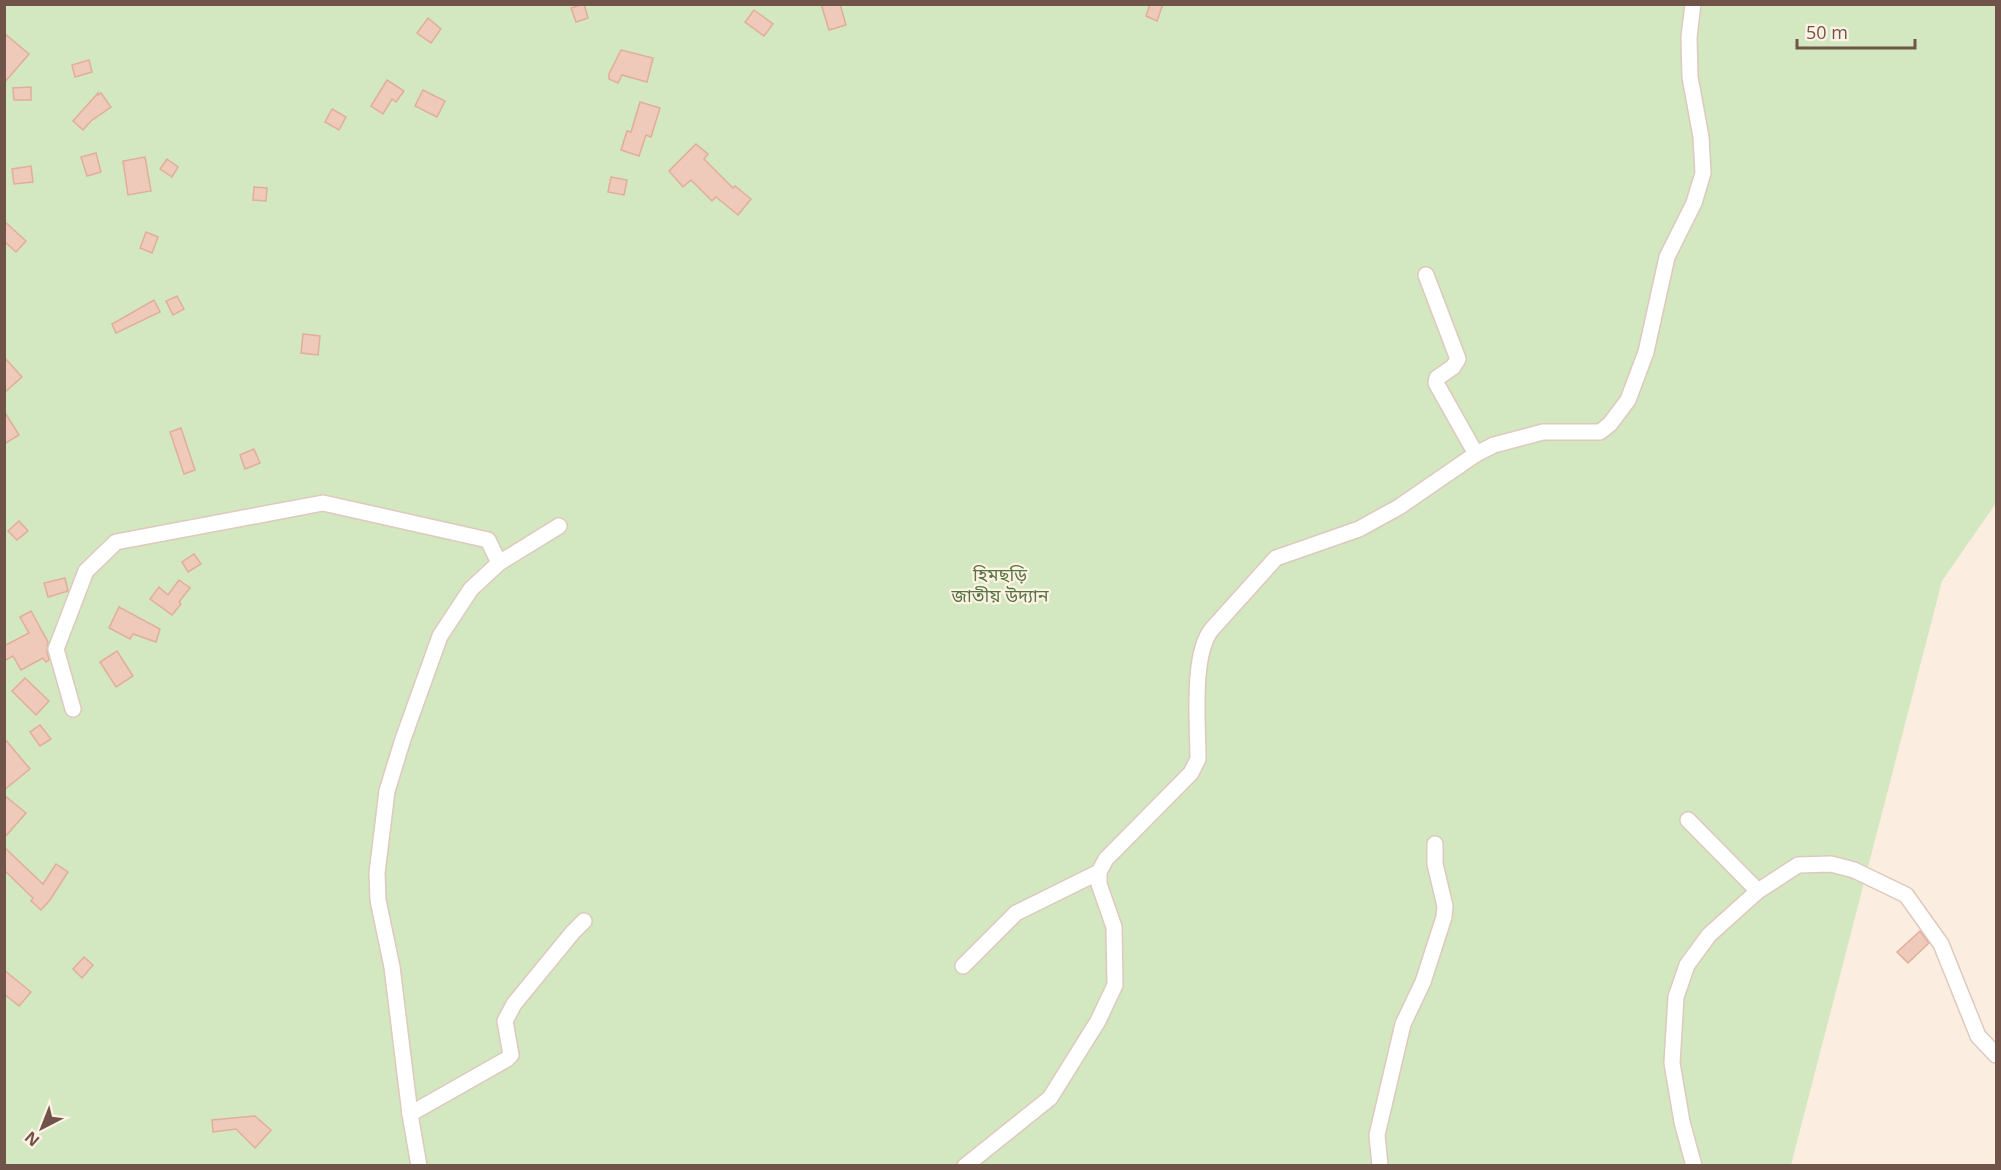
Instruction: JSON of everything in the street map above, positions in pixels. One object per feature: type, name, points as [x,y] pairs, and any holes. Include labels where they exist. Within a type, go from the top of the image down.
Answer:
[{"type":"street","points":[[965,1166],[1050,1098],[1098,1021],[1115,986],[1114,927],[1099,884],[1099,872],[1106,859],[1191,773],[1198,759],[1198,667],[1205,637],[1276,558],[1359,529],[1399,507],[1476,454],[1494,445],[1543,432],[1600,432],[1610,424],[1628,400],[1646,352],[1667,257],[1694,203],[1703,173],[1701,137],[1690,77],[1689,38],[1693,4]]},
{"type":"street","points":[[1426,275],[1458,359],[1453,367],[1437,378],[1436,383],[1476,454]]},
{"type":"street","points":[[72,709],[56,649],[86,571],[116,542],[323,503],[488,540],[499,563]]},
{"type":"street","points":[[419,1166],[410,1114],[392,967],[378,900],[377,873],[387,791],[440,636],[471,589],[499,563],[559,526]]},
{"type":"street","points":[[1688,820],[1758,891]]},
{"type":"street","points":[[1380,1166],[1377,1135],[1403,1024],[1423,982],[1444,917],[1445,906],[1435,864],[1435,844]]},
{"type":"street","points":[[1694,1166],[1682,1122],[1672,1063],[1676,997],[1688,965],[1709,934],[1758,891],[1798,865],[1832,864],[1854,870],[1906,895],[1941,944],[1978,1036],[1996,1055]]},
{"type":"street","points":[[963,966],[1016,913],[1099,872]]},
{"type":"street","points":[[410,1114],[511,1055],[505,1021],[514,1004],[584,921]]},
{"type":"green space","name":"হিমছড়ি জাতীয় উদ্যান","points":[[5,5],[1996,5],[1996,503],[1942,581],[1791,1165],[5,1166]]},
{"type":"building","points":[[584,4],[588,18],[576,22],[571,8]]},
{"type":"building","points":[[821,4],[840,4],[846,25],[829,30]]},
{"type":"building","points":[[1150,4],[1163,4],[1157,21],[1146,16]]},
{"type":"building","points":[[754,10],[773,24],[764,36],[745,22]]},
{"type":"building","points":[[428,18],[441,29],[431,43],[417,33]]},
{"type":"building","points":[[4,33],[29,54],[4,83]]},
{"type":"building","points":[[621,50],[653,58],[647,82],[622,75],[618,83],[609,79],[609,74]]},
{"type":"building","points":[[89,60],[92,72],[75,77],[72,65]]},
{"type":"building","points":[[387,80],[404,91],[396,102],[392,99],[383,114],[371,106]]},
{"type":"building","points":[[31,87],[31,100],[14,100],[13,88]]},
{"type":"building","points":[[423,90],[445,101],[437,117],[415,106]]},
{"type":"building","points":[[98,93],[98,95],[101,93],[111,107],[91,121],[83,130],[73,121]]},
{"type":"building","points":[[640,102],[660,108],[651,137],[646,135],[639,156],[621,150],[627,131],[631,132]]},
{"type":"building","points":[[332,109],[346,117],[339,130],[325,122]]},
{"type":"building","points":[[696,144],[708,154],[704,159],[733,188],[735,186],[751,199],[738,215],[716,197],[712,201],[691,180],[683,187],[669,171]]},
{"type":"building","points":[[96,153],[101,172],[87,176],[81,157]]},
{"type":"building","points":[[145,157],[151,191],[128,195],[123,161]]},
{"type":"building","points":[[167,159],[178,167],[172,177],[160,169]]},
{"type":"building","points":[[31,166],[33,182],[14,184],[12,169]]},
{"type":"building","points":[[611,177],[627,180],[624,195],[608,192]]},
{"type":"building","points":[[254,187],[267,188],[266,201],[253,200]]},
{"type":"building","points":[[4,221],[26,241],[16,252],[4,241]]},
{"type":"building","points":[[146,232],[158,237],[152,253],[140,248]]},
{"type":"building","points":[[177,296],[184,309],[173,315],[166,301]]},
{"type":"building","points":[[154,300],[160,312],[116,333],[112,324]]},
{"type":"building","points":[[303,334],[320,336],[318,355],[301,353]]},
{"type":"building","points":[[4,357],[22,377],[4,393]]},
{"type":"building","points":[[4,411],[19,435],[4,444]]},
{"type":"building","points":[[181,428],[195,470],[184,474],[170,432]]},
{"type":"building","points":[[254,449],[260,463],[245,469],[240,455]]},
{"type":"building","points":[[19,521],[28,531],[17,540],[8,531]]},
{"type":"building","points":[[194,554],[201,564],[188,572],[182,562]]},
{"type":"building","points":[[65,578],[68,591],[48,597],[44,583]]},
{"type":"building","points":[[179,580],[190,588],[172,615],[150,599],[159,587],[168,595]]},
{"type":"building","points":[[119,607],[160,629],[156,642],[133,634],[130,639],[109,628]]},
{"type":"building","points":[[31,611],[48,642],[49,660],[46,662],[43,658],[21,670],[13,656],[4,661],[4,646],[29,633],[20,617]]},
{"type":"building","points":[[117,651],[133,676],[116,687],[100,662]]},
{"type":"building","points":[[25,678],[49,701],[36,715],[12,691]]},
{"type":"building","points":[[40,725],[51,739],[40,746],[30,732]]},
{"type":"building","points":[[4,738],[30,769],[4,790]]},
{"type":"building","points":[[4,795],[26,813],[4,838]]},
{"type":"building","points":[[4,847],[43,884],[56,864],[68,872],[41,910],[31,901],[33,898],[4,870]]},
{"type":"building","points":[[1920,931],[1929,943],[1908,963],[1897,952]]},
{"type":"building","points":[[84,957],[93,965],[82,978],[73,969]]},
{"type":"building","points":[[4,970],[31,992],[19,1006],[4,994]]},
{"type":"building","points":[[255,1116],[271,1130],[255,1148],[236,1129],[213,1132],[212,1120]]}]
